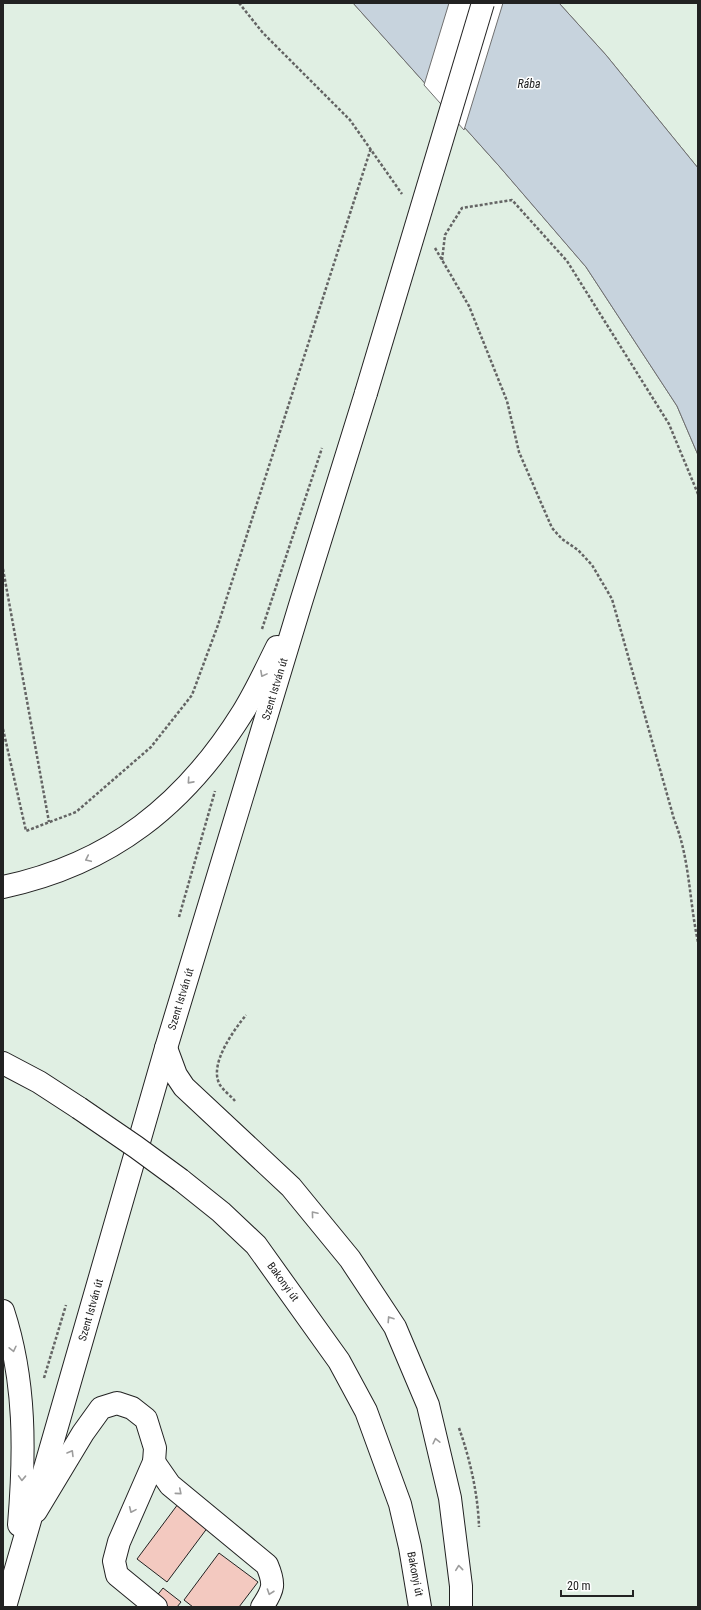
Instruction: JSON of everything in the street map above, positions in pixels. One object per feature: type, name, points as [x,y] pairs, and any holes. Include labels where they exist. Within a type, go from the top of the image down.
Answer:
[{"type":"main road","name":"Szent István út","points":[[7,1604],[15,1570],[30,1523],[166,1048],[366,393],[483,3]]},
{"type":"main road","points":[[3,887],[27,882],[89,859],[123,840],[148,822],[174,798],[216,749],[243,712],[301,602]]},
{"type":"main road","points":[[166,1048],[176,1075],[184,1087],[291,1187],[350,1259],[395,1327],[428,1405],[450,1498],[461,1586],[461,1607]]},
{"type":"main road","name":"Bakonyi út","points":[[3,1063],[39,1082],[131,1143],[221,1212],[256,1245],[339,1361],[366,1411],[400,1504],[410,1547],[420,1607]]},
{"type":"main road","points":[[3,1311],[20,1387],[24,1434],[21,1507],[15,1570]]},
{"type":"main road","points":[[30,1523],[83,1433],[101,1408],[117,1403],[132,1408],[146,1419],[155,1448],[154,1462],[119,1542],[114,1561],[117,1574],[156,1607]]},
{"type":"main road","points":[[154,1462],[170,1485],[267,1565],[274,1582],[268,1598],[262,1607]]},
{"type":"main road","points":[[406,1607],[410,1547]]},
{"type":"path","points":[[239,3],[263,33],[350,120],[404,197]]},
{"type":"path","points":[[3,729],[26,831],[76,812],[116,779],[151,747],[192,695],[218,625],[371,148]]},
{"type":"path","points":[[442,260],[445,236],[462,208],[512,200],[567,261],[669,424],[698,494]]},
{"type":"path","points":[[434,247],[469,306],[507,401],[519,452],[552,528],[562,539],[578,550],[592,565],[612,599],[674,819],[682,840],[687,863],[693,921],[698,942]]},
{"type":"path","points":[[260,633],[325,441]]},
{"type":"path","points":[[3,569],[49,822]]},
{"type":"green space","points":[[3,3],[353,3],[499,166],[586,267],[677,406],[698,455],[698,1607],[15,1607],[3,1564]]},
{"type":"green space","points":[[559,3],[698,3],[698,168],[606,55]]},
{"type":"water","name":"Rába","points":[[353,3],[559,3],[606,55],[698,168],[698,455],[677,406],[586,267],[499,166]]},
{"type":"pier","points":[[449,3],[503,3],[464,130],[424,85]]},
{"type":"building","points":[[187,1492],[217,1515],[167,1582],[137,1559]]},
{"type":"building","points":[[219,1553],[258,1582],[239,1607],[193,1607],[184,1600]]},
{"type":"building","points":[[163,1588],[181,1602],[177,1607],[148,1607]]}]
